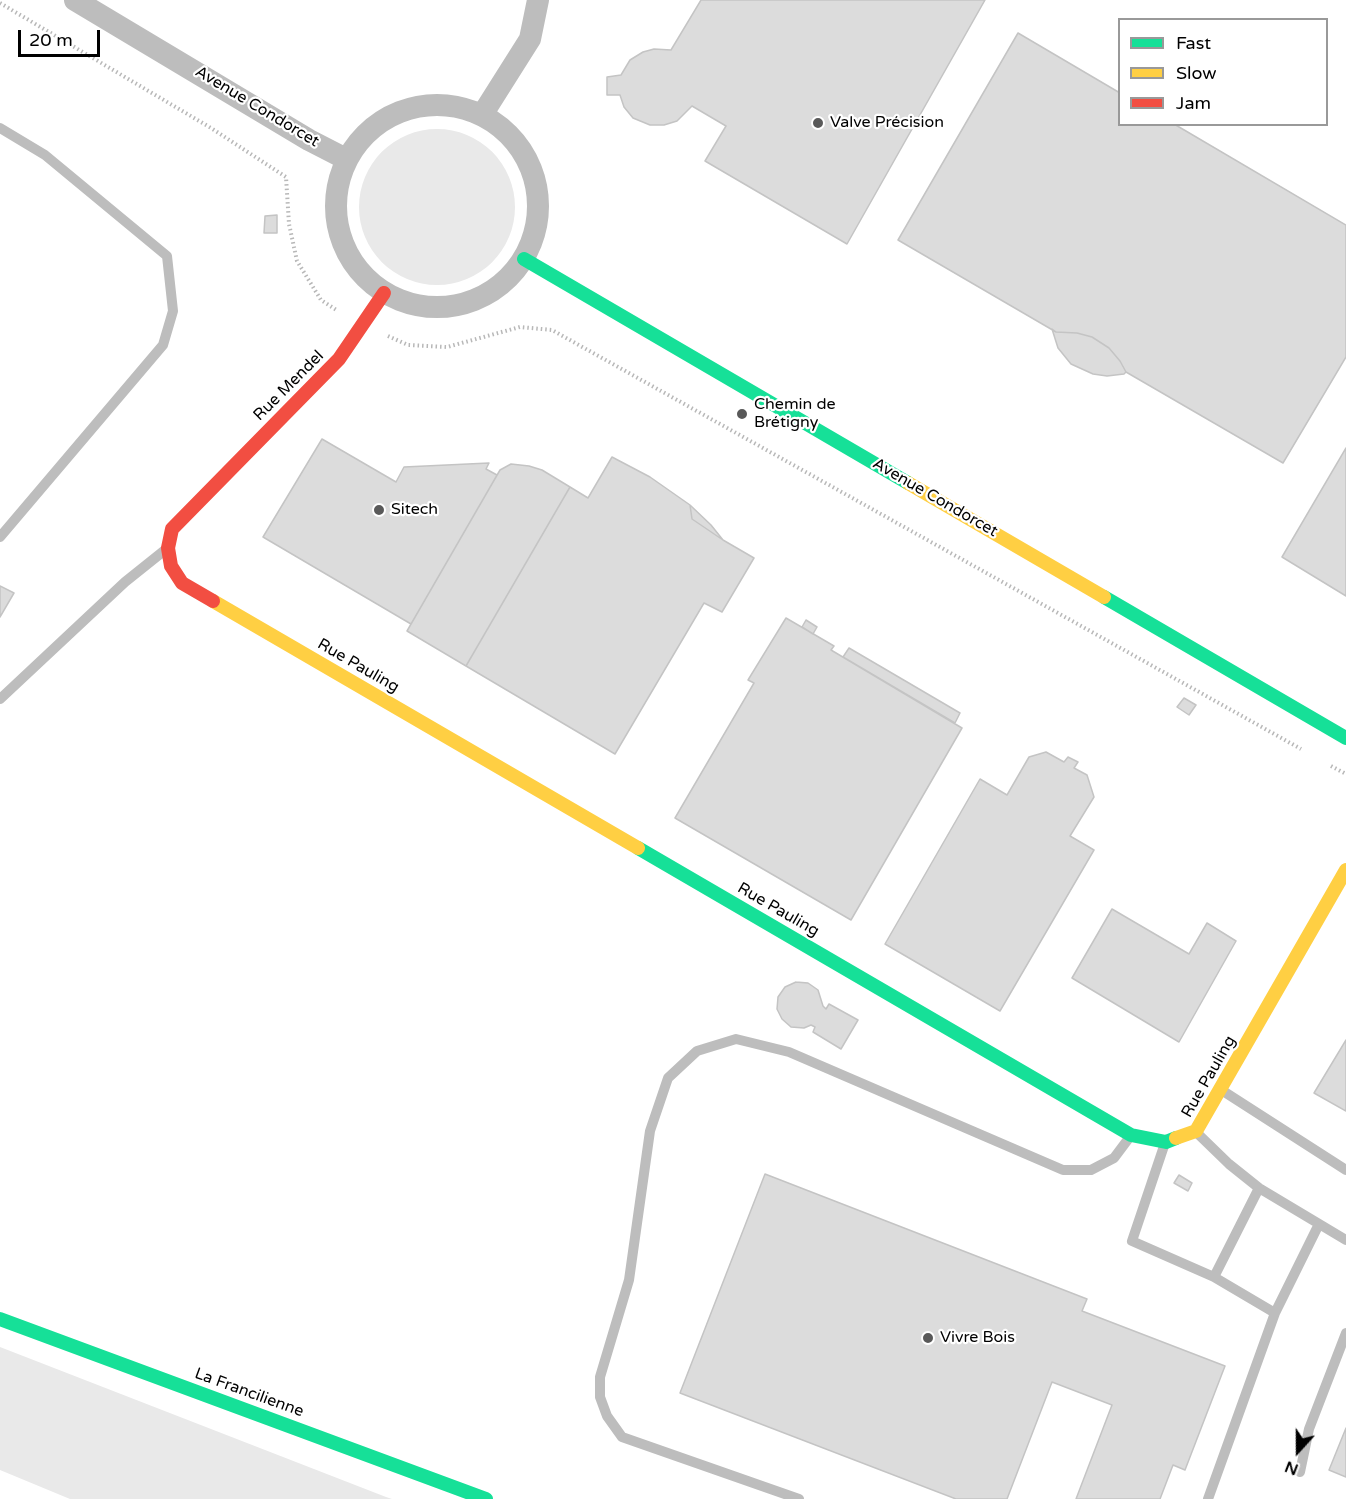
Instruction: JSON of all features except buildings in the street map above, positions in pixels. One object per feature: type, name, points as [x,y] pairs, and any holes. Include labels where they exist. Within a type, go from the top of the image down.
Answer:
[{"type":"main road","name":"Avenue Condorcet","points":[[524,259],[1346,738]]},
{"type":"main road","name":"Rue Mendel","points":[[168,548],[172,529],[339,359],[384,293]]},
{"type":"main road","name":"Rue Pauling","points":[[168,548],[171,566],[182,583],[1131,1135],[1166,1142],[1196,1131],[1346,870]]},
{"type":"main road","name":"La Francilienne","points":[[0,1319],[486,1499]]},
{"type":"street","name":"Avenue Condorcet","points":[[75,0],[309,140],[346,159]]},
{"type":"street","points":[[482,115],[530,39],[538,0]]},
{"type":"street","points":[[421,105],[452,105],[482,115],[509,135],[529,162],[538,195],[536,228],[524,259],[503,284],[476,300],[445,308],[413,305],[384,293],[360,273],[343,248],[335,218],[336,188],[346,159],[365,134],[391,115],[421,105]]},
{"type":"lane","points":[[0,128],[45,155],[167,256],[173,311],[162,345],[0,537]]},
{"type":"lane","points":[[0,699],[125,582],[168,548]]},
{"type":"lane","points":[[799,1499],[622,1437],[607,1416],[600,1397],[600,1377],[629,1280],[650,1131],[668,1078],[697,1052],[736,1039],[789,1052],[1063,1170],[1091,1170],[1113,1158],[1131,1135]]},
{"type":"lane","points":[[1221,1089],[1346,1170]]},
{"type":"lane","points":[[1196,1131],[1229,1164],[1259,1188],[1346,1239]]},
{"type":"lane","points":[[1166,1142],[1132,1241],[1214,1278],[1275,1313]]},
{"type":"lane","points":[[1214,1278],[1259,1188]]},
{"type":"lane","points":[[1208,1499],[1275,1313],[1318,1224]]},
{"type":"lane","points":[[1300,1472],[1310,1429],[1346,1333]]},
{"type":"path","points":[[0,3],[211,128],[286,177],[289,224],[297,261],[321,300],[362,325],[408,345],[447,347],[520,327],[552,330],[1303,750]]},
{"type":"path","points":[[1330,765],[1346,774]]},
{"type":"shaded area","points":[[437,129],[452,130],[467,135],[492,152],[509,177],[514,192],[514,222],[509,237],[492,262],[467,279],[452,284],[437,285],[422,284],[407,279],[382,262],[365,237],[360,222],[359,207],[360,192],[365,177],[382,152],[407,135],[422,130]]},
{"type":"shaded area","points":[[0,1347],[392,1499],[70,1499],[0,1470]]},
{"type":"traffic: fast","points":[[524,259],[908,483]]},
{"type":"traffic: fast","points":[[1104,597],[1346,738]]},
{"type":"traffic: fast","points":[[638,848],[1131,1135],[1166,1142],[1176,1138]]},
{"type":"traffic: fast","points":[[0,1319],[486,1499]]},
{"type":"traffic: slow","points":[[908,483],[1104,597]]},
{"type":"traffic: slow","points":[[213,601],[638,848]]},
{"type":"traffic: slow","points":[[1176,1138],[1196,1131],[1346,870]]},
{"type":"traffic: jam","points":[[213,601],[182,583],[171,566],[168,548],[172,529],[339,359],[384,293]]},
{"type":"place","name":"Valve Précision","points":[[818,123]]},
{"type":"place","name":"Chemin de Brétigny","points":[[742,414]]},
{"type":"place","name":"Sitech","points":[[379,510]]},
{"type":"place","name":"Vivre Bois","points":[[928,1338]]}]
